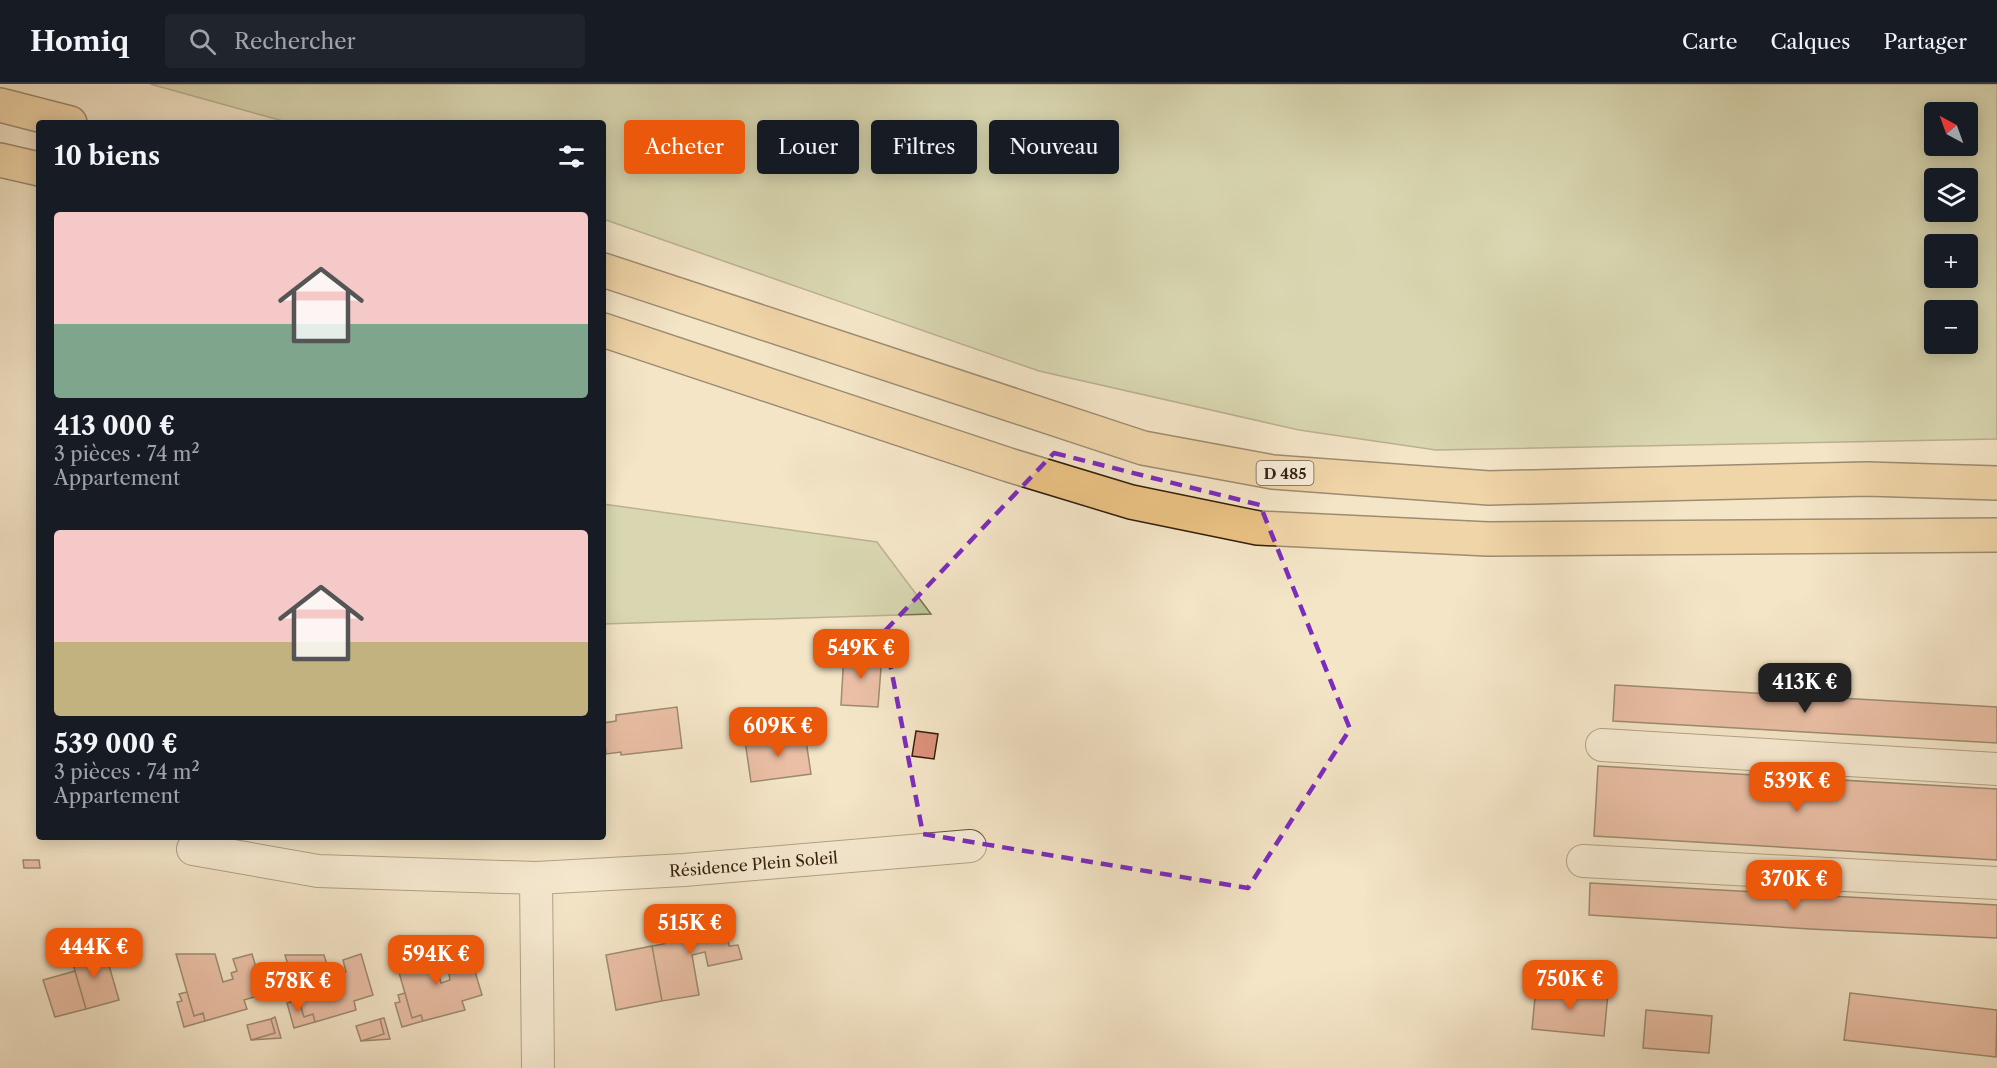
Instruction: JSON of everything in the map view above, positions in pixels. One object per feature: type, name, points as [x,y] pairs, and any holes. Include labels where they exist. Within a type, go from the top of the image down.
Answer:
[{"type":"highway","points":[[0,105],[58,120]]},
{"type":"highway","points":[[0,159],[36,168]]},
{"type":"highway","name":"D 485","points":[[606,271],[1143,448],[1273,472],[1489,488],[1868,479],[1997,483]]},
{"type":"highway","points":[[606,331],[1009,465],[1131,502],[1258,528],[1488,539],[1997,535]]},
{"type":"street","points":[[1602,745],[1997,769]]},
{"type":"street","name":"Résidence Plein Soleil","points":[[193,849],[318,871],[536,878],[684,870],[970,846]]},
{"type":"street","points":[[1583,861],[1997,883]]},
{"type":"street","points":[[536,878],[538,1068]]},
{"type":"highlighted area","points":[[1054,453],[1260,505],[1350,729],[1248,888],[923,834],[884,632]]},
{"type":"green space","points":[[150,84],[1997,84],[1997,439],[1436,450],[1299,430],[1039,371],[606,220],[606,120],[279,120]]},
{"type":"green space","points":[[606,504],[877,542],[931,614],[606,624]]},
{"type":"building","points":[[844,653],[882,655],[878,707],[841,705]]},
{"type":"building","points":[[1615,685],[1997,707],[1997,743],[1613,721]]},
{"type":"building","points":[[677,707],[682,748],[621,755],[621,752],[606,754],[606,723],[616,721],[616,715]]},
{"type":"building","points":[[916,731],[938,734],[934,759],[912,756]]},
{"type":"building","points":[[805,734],[811,774],[751,782],[745,741]]},
{"type":"building","points":[[1598,766],[1997,789],[1997,860],[1594,836]]},
{"type":"building","points":[[23,860],[39,860],[40,868],[24,868]]},
{"type":"building","points":[[1590,883],[1997,905],[1997,938],[1589,915]]},
{"type":"building","points":[[724,916],[729,946],[738,945],[742,959],[708,966],[705,952],[692,955],[699,995],[662,1001],[652,946],[664,944],[661,928]]},
{"type":"building","points":[[652,946],[662,1001],[616,1010],[606,955]]},
{"type":"building","points":[[96,947],[102,964],[108,962],[119,1000],[86,1009],[70,954]]},
{"type":"building","points":[[176,954],[215,954],[223,982],[233,979],[231,973],[237,971],[233,959],[252,954],[264,994],[244,1000],[247,1009],[205,1021],[203,1013],[194,1016]]},
{"type":"building","points":[[361,954],[373,995],[354,1001],[356,1010],[315,1022],[313,1014],[304,1017],[285,955],[324,955],[333,983],[342,980],[340,974],[346,972],[343,960]]},
{"type":"building","points":[[394,955],[433,955],[441,983],[450,980],[449,974],[455,972],[451,960],[470,955],[482,995],[462,1001],[465,1010],[423,1021],[421,1015],[412,1018]]},
{"type":"building","points":[[75,971],[86,1009],[55,1017],[43,980]]},
{"type":"building","points":[[1536,987],[1608,993],[1604,1036],[1532,1029]]},
{"type":"building","points":[[187,992],[194,1016],[203,1013],[205,1021],[184,1027],[177,1002],[182,1001],[179,994]]},
{"type":"building","points":[[296,993],[304,1017],[313,1014],[315,1022],[294,1028],[287,1003],[291,1002],[289,995]]},
{"type":"building","points":[[405,993],[412,1018],[421,1015],[423,1021],[402,1027],[395,1003],[400,1002],[398,995]]},
{"type":"building","points":[[1850,993],[1997,1010],[1996,1057],[1844,1040]]},
{"type":"building","points":[[1646,1010],[1712,1016],[1709,1053],[1643,1048]]},
{"type":"building","points":[[275,1017],[281,1038],[251,1040],[275,1033],[271,1019]]},
{"type":"building","points":[[384,1018],[390,1039],[361,1041],[384,1034],[380,1019]]},
{"type":"building","points":[[271,1019],[275,1033],[251,1040],[247,1025]]},
{"type":"building","points":[[380,1019],[384,1034],[361,1041],[356,1026]]}]
